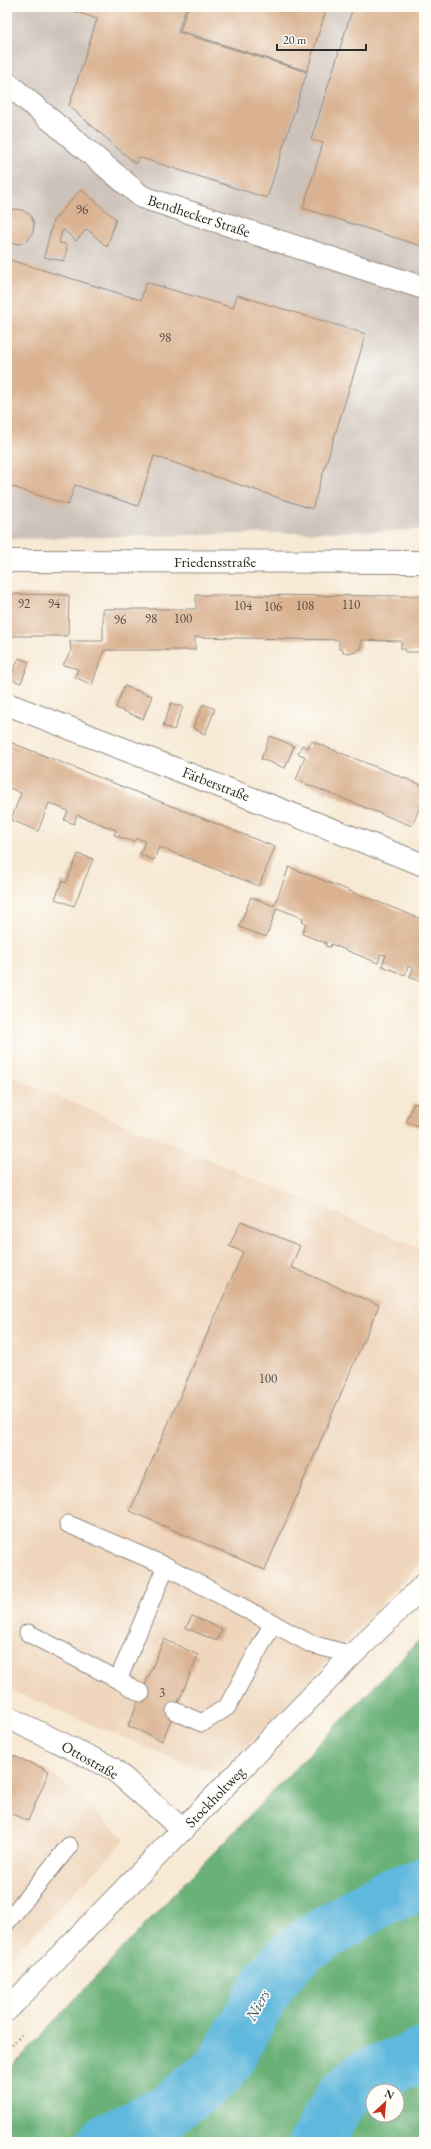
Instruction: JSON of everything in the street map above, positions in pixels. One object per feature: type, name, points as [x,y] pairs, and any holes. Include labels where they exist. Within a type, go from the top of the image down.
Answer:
[{"type":"street","name":"Bendhecker Straße","points":[[7,83],[142,197],[424,288]]},
{"type":"street","name":"Friedensstraße","points":[[7,561],[424,562]]},
{"type":"street","name":"Färberstraße","points":[[7,704],[424,865]]},
{"type":"street","name":"Stockholtweg","points":[[7,2010],[184,1830],[352,1655],[424,1585]]},
{"type":"street","name":"Ottostraße","points":[[7,1717],[112,1768],[184,1830]]},
{"type":"lane","points":[[68,1524],[166,1566],[312,1644],[352,1655]]},
{"type":"lane","points":[[118,1680],[166,1566]]},
{"type":"lane","points":[[175,1711],[202,1723],[227,1707],[272,1623]]},
{"type":"lane","points":[[28,1634],[141,1693]]},
{"type":"lane","points":[[7,1922],[69,1846]]},
{"type":"shaded area","points":[[7,7],[424,7],[424,530],[7,539]]},
{"type":"shaded area","points":[[7,1075],[424,1250],[424,1559],[221,1774],[184,1763],[7,1689]]},
{"type":"shaded area","points":[[7,1753],[49,1771],[126,1839],[7,1962]]},
{"type":"green space","points":[[424,1635],[424,2142],[7,2142],[7,2072],[169,1899]]},
{"type":"building","points":[[63,7],[186,7],[178,32],[307,72],[267,198],[138,157],[136,164],[69,106],[97,19]]},
{"type":"building","points":[[188,7],[327,7],[307,71],[180,31]]},
{"type":"building","points":[[353,7],[424,7],[424,247],[303,208],[323,143],[311,140]]},
{"type":"building","points":[[81,189],[116,219],[107,247],[87,229],[76,241],[64,230],[62,231],[59,243],[65,244],[67,248],[64,261],[44,257],[53,221]]},
{"type":"building","points":[[13,209],[22,210],[30,215],[34,223],[33,232],[28,240],[20,244],[7,241],[7,212]]},
{"type":"building","points":[[7,259],[141,300],[146,282],[233,308],[237,295],[366,334],[312,509],[154,456],[138,506],[75,485],[68,505],[7,485]]},
{"type":"building","points":[[7,594],[69,595],[68,636],[7,636]]},
{"type":"building","points":[[196,595],[423,596],[424,649],[420,649],[420,652],[405,652],[405,649],[401,649],[401,641],[361,640],[361,649],[358,649],[357,652],[343,653],[343,649],[339,649],[339,640],[195,637],[195,650],[104,650],[92,685],[75,677],[78,669],[63,665],[71,651],[70,641],[103,641],[103,609],[196,609]]},
{"type":"building","points":[[19,658],[29,662],[21,683],[10,679]]},
{"type":"building","points":[[124,686],[152,696],[143,719],[116,708]]},
{"type":"building","points":[[171,703],[183,707],[174,730],[163,726]]},
{"type":"building","points":[[203,704],[215,709],[205,734],[193,728]]},
{"type":"building","points":[[270,736],[294,746],[285,768],[261,759]]},
{"type":"building","points":[[7,741],[275,847],[259,886],[159,847],[154,860],[150,859],[140,854],[145,841],[136,838],[134,842],[114,835],[116,830],[77,815],[74,824],[64,820],[68,811],[49,803],[38,831],[11,820],[21,793],[7,787]]},
{"type":"building","points":[[311,741],[424,786],[424,796],[412,826],[296,780],[305,756],[298,754],[302,745],[308,748]]},
{"type":"building","points":[[78,854],[93,859],[74,906],[55,899],[62,881],[66,883]]},
{"type":"building","points":[[289,867],[424,920],[424,983],[410,977],[413,968],[408,966],[405,975],[382,966],[386,955],[381,954],[378,963],[331,944],[330,947],[325,946],[326,943],[302,934],[306,923],[302,922],[303,918],[277,908],[266,937],[239,927],[251,897],[274,906]]},
{"type":"building","points":[[414,1103],[424,1106],[421,1115],[424,1116],[424,1129],[406,1122]]},
{"type":"building","points":[[241,1221],[300,1246],[291,1267],[379,1305],[265,1570],[130,1511],[243,1252],[229,1246]]},
{"type":"building","points":[[192,1616],[222,1629],[217,1641],[186,1628]]},
{"type":"building","points":[[164,1639],[198,1655],[162,1741],[128,1726]]},
{"type":"building","points":[[7,1753],[49,1771],[28,1821],[7,1812]]},
{"type":"waterway","name":"Niers","points":[[104,2142],[169,2110],[222,2068],[271,1979],[301,1948],[385,1897],[424,1884]]},
{"type":"waterway","name":"Niers","points":[[316,2142],[341,2099],[367,2075],[424,2055]]}]
